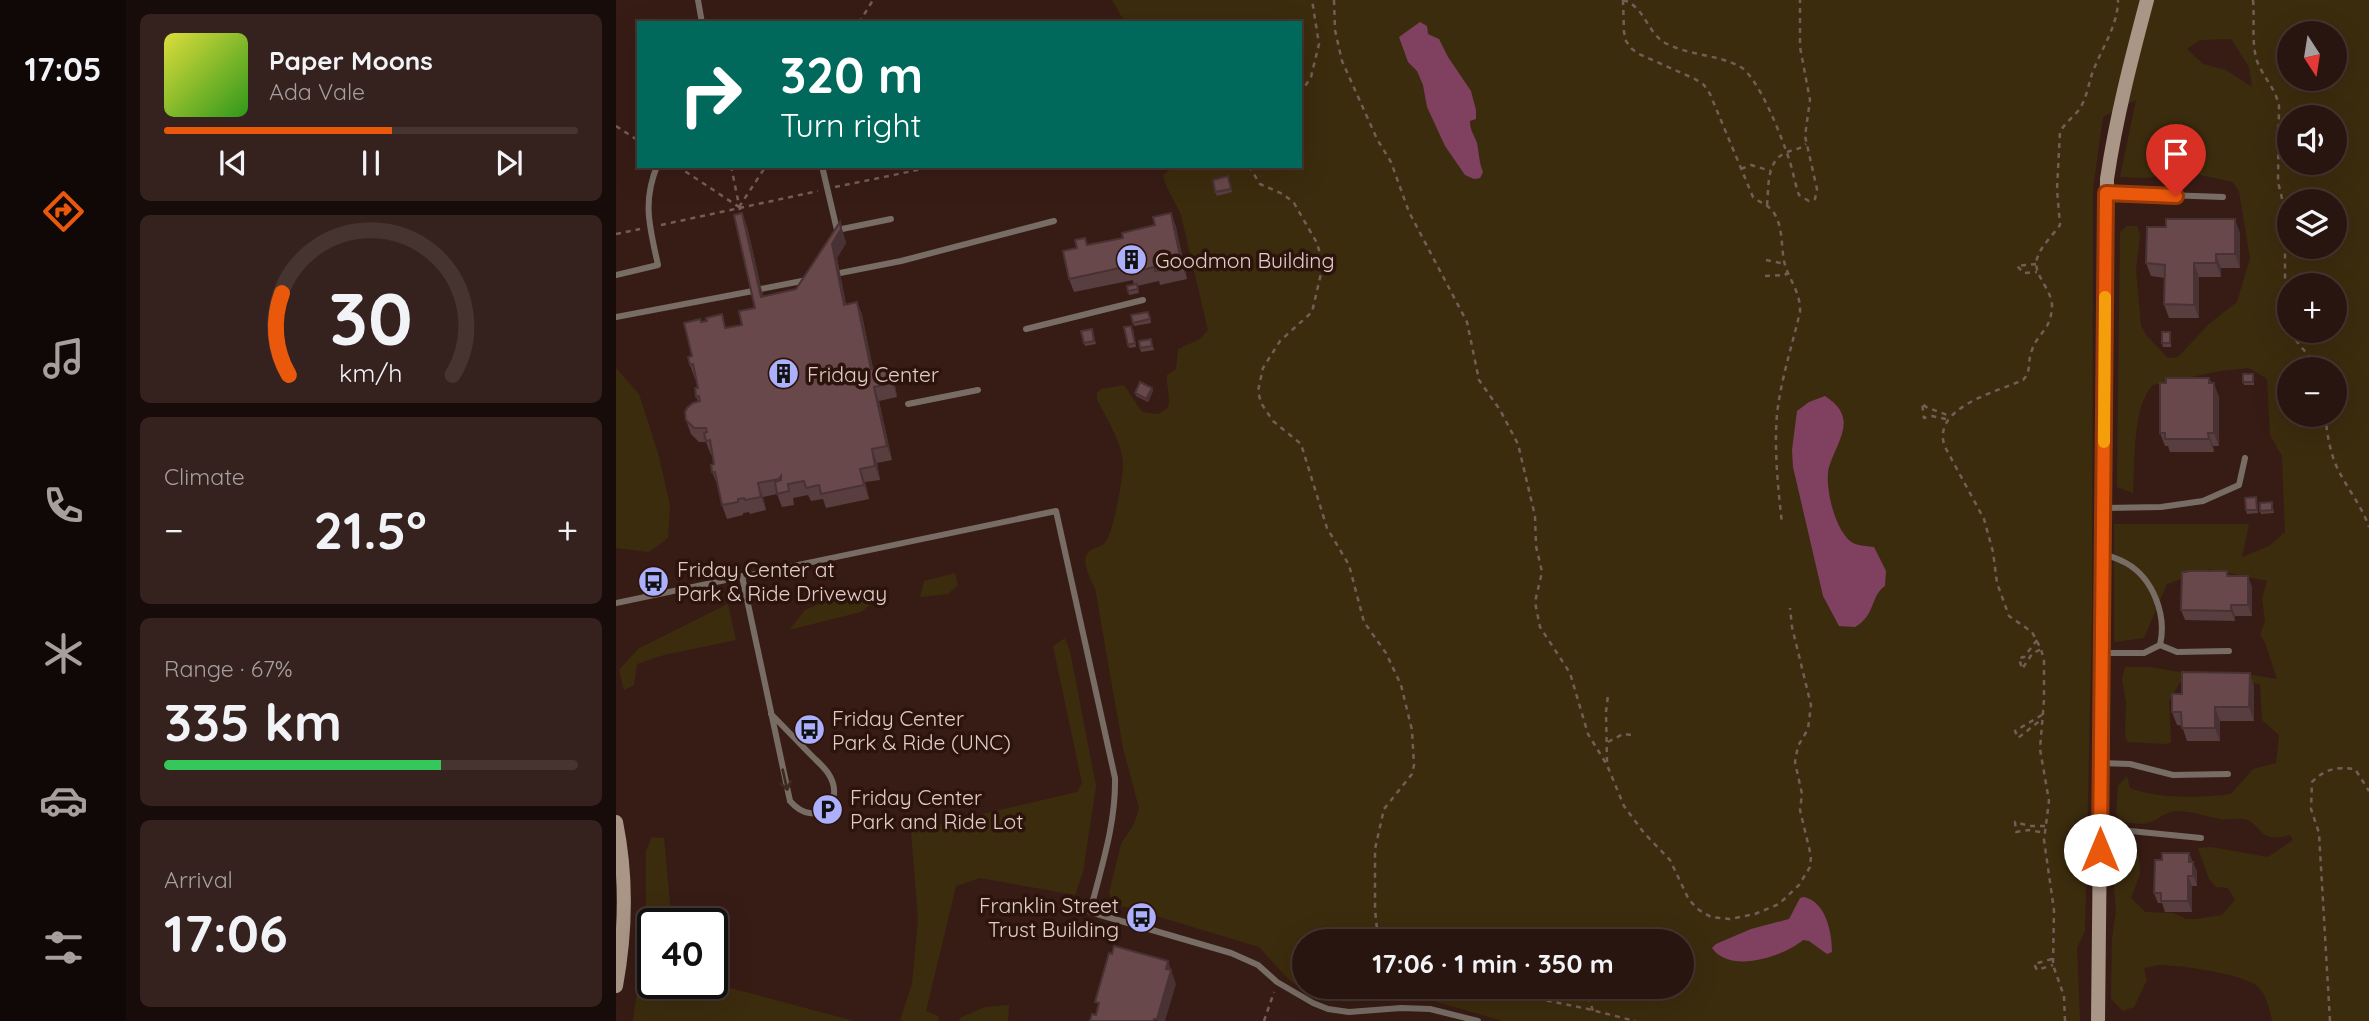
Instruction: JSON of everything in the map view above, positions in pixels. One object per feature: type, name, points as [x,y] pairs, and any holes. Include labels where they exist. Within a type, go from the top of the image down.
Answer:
[{"type":"street","points":[[2098,1021],[2106,193],[2115,127],[2147,0]]},
{"type":"street","points":[[616,821],[625,905],[616,986]]},
{"type":"lane","points":[[698,0],[702,21]]},
{"type":"lane","points":[[616,275],[658,265],[646,208],[655,168]]},
{"type":"lane","points":[[822,168],[837,230],[891,219]]},
{"type":"lane","points":[[2106,193],[2223,197]]},
{"type":"lane","points":[[840,272],[901,261],[1055,221]]},
{"type":"lane","points":[[761,289],[819,277]]},
{"type":"lane","points":[[616,317],[753,290]]},
{"type":"lane","points":[[1026,329],[1143,300]]},
{"type":"lane","points":[[908,404],[978,390]]},
{"type":"lane","points":[[2103,508],[2161,507],[2203,501],[2239,485],[2245,458]]},
{"type":"lane","points":[[616,603],[1056,510],[1115,778],[1111,828],[1090,912],[1231,953],[1258,965],[1277,982],[1328,1009],[1356,1011],[1401,1008],[1442,1011],[1478,1021]]},
{"type":"lane","points":[[2102,653],[2144,653],[2160,645],[2163,634],[2160,610],[2150,587],[2140,574],[2126,563],[2103,554]]},
{"type":"lane","points":[[742,576],[771,714],[790,801],[797,809],[809,815],[823,812],[832,805],[834,795],[828,773],[771,714]]},
{"type":"lane","points":[[2160,645],[2177,652],[2229,652]]},
{"type":"lane","points":[[2101,763],[2130,764],[2173,775],[2228,774]]},
{"type":"lane","points":[[2100,828],[2201,838]]},
{"type":"lane","points":[[1356,1011],[1358,1021]]},
{"type":"lane","points":[[1440,1021],[1442,1011]]},
{"type":"path","points":[[860,21],[873,0]]},
{"type":"path","points":[[1302,91],[1311,77],[1319,44],[1312,0]]},
{"type":"path","points":[[1334,0],[1338,47],[1345,69],[1377,139],[1391,162],[1409,212],[1466,322],[1479,380],[1500,410],[1518,444],[1535,516],[1536,546],[1542,572],[1535,602],[1539,627],[1570,673],[1588,734],[1607,765],[1625,806],[1644,833],[1670,860],[1681,887],[1699,911],[1711,917],[1730,919],[1779,904],[1806,876],[1810,867],[1811,856],[1800,810],[1802,794],[1795,762],[1798,746],[1811,719],[1811,705],[1790,608]]},
{"type":"path","points":[[1782,524],[1776,462],[1778,412],[1784,376],[1801,312],[1799,295],[1785,264],[1779,223],[1767,205],[1753,197],[1704,85],[1686,73],[1639,54],[1626,41],[1623,0],[1639,9],[1649,27],[1665,43],[1738,65],[1749,72],[1761,92],[1786,152],[1799,195],[1809,201],[1815,199],[1817,188],[1806,144],[1810,100],[1800,47],[1800,0]]},
{"type":"path","points":[[2065,1021],[2064,996],[2053,965],[2054,910],[2045,833],[2049,801],[2040,749],[2045,674],[2041,649],[2032,632],[2009,616],[1997,583],[1990,535],[1984,519],[1942,440],[1943,428],[1948,418],[1968,404],[2023,380],[2029,374],[2032,348],[2049,326],[2052,305],[2047,286],[2036,264],[2041,250],[2060,225],[2057,189],[2060,132],[2084,101],[2118,12],[2118,0]]},
{"type":"path","points":[[2253,0],[2257,60],[2278,99],[2279,106],[2278,182],[2285,211],[2286,273]]},
{"type":"path","points":[[616,126],[637,140]]},
{"type":"path","points":[[1767,205],[1774,163],[1786,152],[1802,148],[1806,144]]},
{"type":"path","points":[[1741,169],[1751,165],[1771,172]]},
{"type":"path","points":[[680,168],[739,207]]},
{"type":"path","points":[[731,168],[741,217]]},
{"type":"path","points":[[616,233],[739,207],[765,168]]},
{"type":"path","points":[[1251,168],[1260,184],[1283,194],[1294,203],[1317,243],[1323,265],[1312,312],[1280,341],[1263,368],[1258,391],[1261,403],[1273,421],[1301,444],[1327,528],[1349,565],[1364,622],[1386,653],[1397,677],[1412,730],[1412,774],[1384,809],[1375,849],[1377,929]]},
{"type":"path","points":[[1766,260],[1785,264]]},
{"type":"path","points":[[2036,264],[2017,265],[2024,273],[2038,272]]},
{"type":"path","points":[[1765,276],[1785,275],[1788,272]]},
{"type":"path","points":[[2298,343],[2310,357]]},
{"type":"path","points":[[1922,402],[1938,413],[1948,418],[1924,418],[1922,402]]},
{"type":"path","points":[[2327,427],[2330,449],[2337,467],[2360,505],[2369,527]]},
{"type":"path","points":[[2037,640],[2024,657],[2019,658],[2022,669],[2032,654],[2041,649]]},
{"type":"path","points":[[1607,765],[1608,695]]},
{"type":"path","points":[[2043,716],[2018,738],[2015,732],[2043,716]]},
{"type":"path","points":[[1608,742],[1623,734],[1632,735]]},
{"type":"path","points":[[2330,1021],[2319,833],[2311,809],[2312,782],[2320,774],[2336,767],[2355,769],[2369,791]]},
{"type":"path","points":[[2045,833],[2029,830],[2016,832],[2015,822],[2046,827]]},
{"type":"path","points":[[2053,958],[2034,964],[2036,970],[2053,965]]},
{"type":"path","points":[[1264,1021],[1277,982]]},
{"type":"path","points":[[1536,999],[1635,1021]]},
{"type":"path","points":[[1589,999],[1593,1011]]},
{"type":"shaded area","points":[[1112,0],[2369,0],[2369,1021],[2272,1021],[2263,993],[2250,982],[2211,971],[2170,965],[2144,968],[2147,980],[2134,1007],[2123,1011],[2111,999],[2112,940],[2116,910],[2114,887],[2121,852],[2133,850],[2139,856],[2140,874],[2131,898],[2145,912],[2173,913],[2186,919],[2195,919],[2222,915],[2235,900],[2228,888],[2216,887],[2209,879],[2198,848],[2211,847],[2268,857],[2293,840],[2290,835],[2266,835],[2254,824],[2243,819],[2221,819],[2178,811],[2149,823],[2137,824],[2121,822],[2116,815],[2118,786],[2127,776],[2130,788],[2140,792],[2193,797],[2231,794],[2253,769],[2276,763],[2279,735],[2262,720],[2260,684],[2204,678],[2180,682],[2169,702],[2171,742],[2128,742],[2125,737],[2126,702],[2122,679],[2125,667],[2150,667],[2185,673],[2246,674],[2277,679],[2265,642],[2260,635],[2265,621],[2262,598],[2267,581],[2210,569],[2167,584],[2144,638],[2114,642],[2114,524],[2249,524],[2242,557],[2269,546],[2285,532],[2282,456],[2270,435],[2267,379],[2249,368],[2220,371],[2153,385],[2146,394],[2138,420],[2133,493],[2117,487],[2120,232],[2127,226],[2137,226],[2140,235],[2136,270],[2141,326],[2168,358],[2178,357],[2209,324],[2237,302],[2250,258],[2239,191],[2233,182],[2181,171],[2147,178],[2120,177],[2136,100],[2103,117],[2093,189],[2092,616],[2085,931],[2077,948],[2080,1021],[1503,1021],[1426,999],[1694,999],[1694,929],[1292,929],[1292,982],[1259,947],[1113,903],[1109,893],[1121,844],[1134,824],[1139,808],[1123,748],[1095,588],[1086,564],[1087,553],[1104,544],[1111,530],[1123,472],[1120,448],[1097,399],[1097,393],[1101,389],[1124,385],[1142,412],[1158,414],[1168,408],[1167,375],[1176,369],[1178,349],[1200,339],[1208,330],[1181,215],[1163,176],[1173,168],[1302,168],[1302,21],[1124,21]],"holes":[[[2231,39],[2249,67],[2252,87],[2226,70],[2203,64],[2187,49],[2200,40]]]},
{"type":"shaded area","points":[[1420,22],[1427,26],[1428,34],[1439,39],[1471,91],[1476,119],[1470,121],[1470,124],[1483,172],[1480,178],[1474,179],[1465,175],[1445,146],[1427,107],[1417,71],[1408,62],[1399,37]]},
{"type":"shaded area","points":[[616,368],[639,394],[658,453],[670,505],[668,538],[649,552],[616,548]]},
{"type":"shaded area","points":[[1825,396],[1835,404],[1844,421],[1841,438],[1829,467],[1828,485],[1832,508],[1847,538],[1853,543],[1874,547],[1886,571],[1885,586],[1880,590],[1866,617],[1855,627],[1839,626],[1823,596],[1793,467],[1792,450],[1797,411],[1809,402]]},
{"type":"shaded area","points":[[955,573],[958,585],[948,594],[920,597],[924,581]]},
{"type":"shaded area","points":[[843,594],[880,597],[861,612],[789,630],[805,610]]},
{"type":"shaded area","points":[[728,604],[736,640],[664,655],[637,664],[634,685],[624,690],[619,670],[638,649]]},
{"type":"shaded area","points":[[1065,638],[1070,651],[1096,786],[1083,872],[1075,895],[980,878],[956,886],[926,1011],[938,1016],[939,1021],[900,1021],[912,984],[918,920],[911,831],[1077,792],[1082,783],[1053,646]]},
{"type":"shaded area","points":[[652,837],[664,838],[671,908],[646,908],[646,851]]},
{"type":"shaded area","points":[[1800,898],[1812,900],[1823,911],[1831,936],[1832,952],[1827,954],[1809,941],[1803,940],[1770,957],[1743,961],[1720,956],[1712,948],[1751,929],[1789,919]]},
{"type":"shaded area","points":[[728,987],[854,1021],[633,1021],[637,993],[637,999],[728,999]]},
{"type":"shaded area","points":[[1342,999],[1403,999],[1343,1002]]},
{"type":"shaded area","points":[[1009,1005],[1008,1021],[959,1021],[960,1018],[985,1007]]},
{"type":"building","points":[[1228,176],[1231,189],[1215,192],[1213,180]]},
{"type":"building","name":"Friday Center","points":[[742,213],[761,297],[796,289],[840,222],[841,229],[832,244],[844,305],[857,302],[871,369],[889,366],[892,383],[874,387],[887,446],[872,449],[875,466],[860,469],[864,485],[821,494],[819,485],[806,488],[804,481],[788,484],[789,491],[777,494],[775,482],[781,480],[781,476],[779,479],[758,483],[761,497],[738,499],[738,502],[722,505],[715,472],[712,472],[711,465],[714,464],[710,440],[706,441],[704,433],[707,432],[706,428],[694,428],[686,420],[687,408],[700,401],[699,396],[696,397],[695,388],[698,388],[693,364],[690,365],[688,357],[692,356],[684,323],[700,319],[701,322],[707,321],[706,318],[722,314],[725,328],[742,325],[739,311],[755,308],[734,215]]},
{"type":"building","name":"Goodmon Building","points":[[1171,213],[1182,266],[1155,271],[1154,267],[1130,273],[1129,266],[1069,279],[1063,251],[1077,248],[1075,240],[1085,238],[1087,245],[1123,238],[1122,233],[1155,225],[1153,217]]},
{"type":"building","points":[[2166,219],[2235,219],[2235,254],[2216,254],[2216,263],[2194,263],[2194,305],[2164,304],[2165,265],[2146,263],[2147,227],[2166,227]]},
{"type":"building","points":[[1137,284],[1138,289],[1128,291],[1127,286]]},
{"type":"building","points":[[1148,312],[1150,319],[1133,323],[1131,315]]},
{"type":"building","points":[[1131,326],[1135,343],[1128,345],[1124,327]]},
{"type":"building","points":[[1092,329],[1094,341],[1084,343],[1081,331]]},
{"type":"building","points":[[2162,332],[2170,332],[2170,343],[2162,343]]},
{"type":"building","points":[[1151,339],[1152,346],[1140,348],[1139,341]]},
{"type":"building","points":[[2243,374],[2253,374],[2253,382],[2243,382]]},
{"type":"building","points":[[2166,378],[2209,378],[2209,383],[2214,383],[2214,433],[2208,433],[2209,439],[2165,439],[2165,433],[2160,433],[2160,383],[2166,383]]},
{"type":"building","points":[[1140,382],[1152,388],[1146,399],[1135,393]]},
{"type":"building","points":[[2256,497],[2257,510],[2246,510],[2245,498]]},
{"type":"building","points":[[2272,502],[2272,510],[2260,511],[2260,503]]},
{"type":"building","points":[[2227,571],[2227,576],[2248,576],[2248,605],[2231,605],[2231,611],[2181,610],[2182,572]]},
{"type":"building","points":[[2182,672],[2250,673],[2249,707],[2215,707],[2215,728],[2182,728],[2181,712],[2172,712],[2172,694],[2182,694]]},
{"type":"building","points":[[2162,853],[2189,853],[2189,862],[2193,862],[2193,876],[2188,876],[2188,901],[2161,901],[2161,893],[2154,893],[2155,860],[2162,860]]},
{"type":"building","points":[[1114,946],[1168,961],[1166,969],[1171,970],[1157,1019],[1090,1021],[1092,1014],[1096,1015],[1099,1003],[1095,1002],[1109,953],[1112,954]]},
{"type":"slow traffic","points":[[2104,442],[2105,297]]},
{"type":"place","name":"Goodmon Building","points":[[1132,260]]},
{"type":"place","name":"Friday Center","points":[[784,374]]},
{"type":"place","name":"Friday Center at Park & Ride Driveway","points":[[654,581]]},
{"type":"place","name":"Friday Center Park & Ride (UNC)","points":[[809,730]]},
{"type":"place","name":"Friday Center Park and Ride Lot","points":[[827,809]]},
{"type":"place","name":"Franklin Street Trust Building","points":[[1142,917]]},
{"type":"route","points":[[2100,850],[2106,193],[2176,196]]}]
